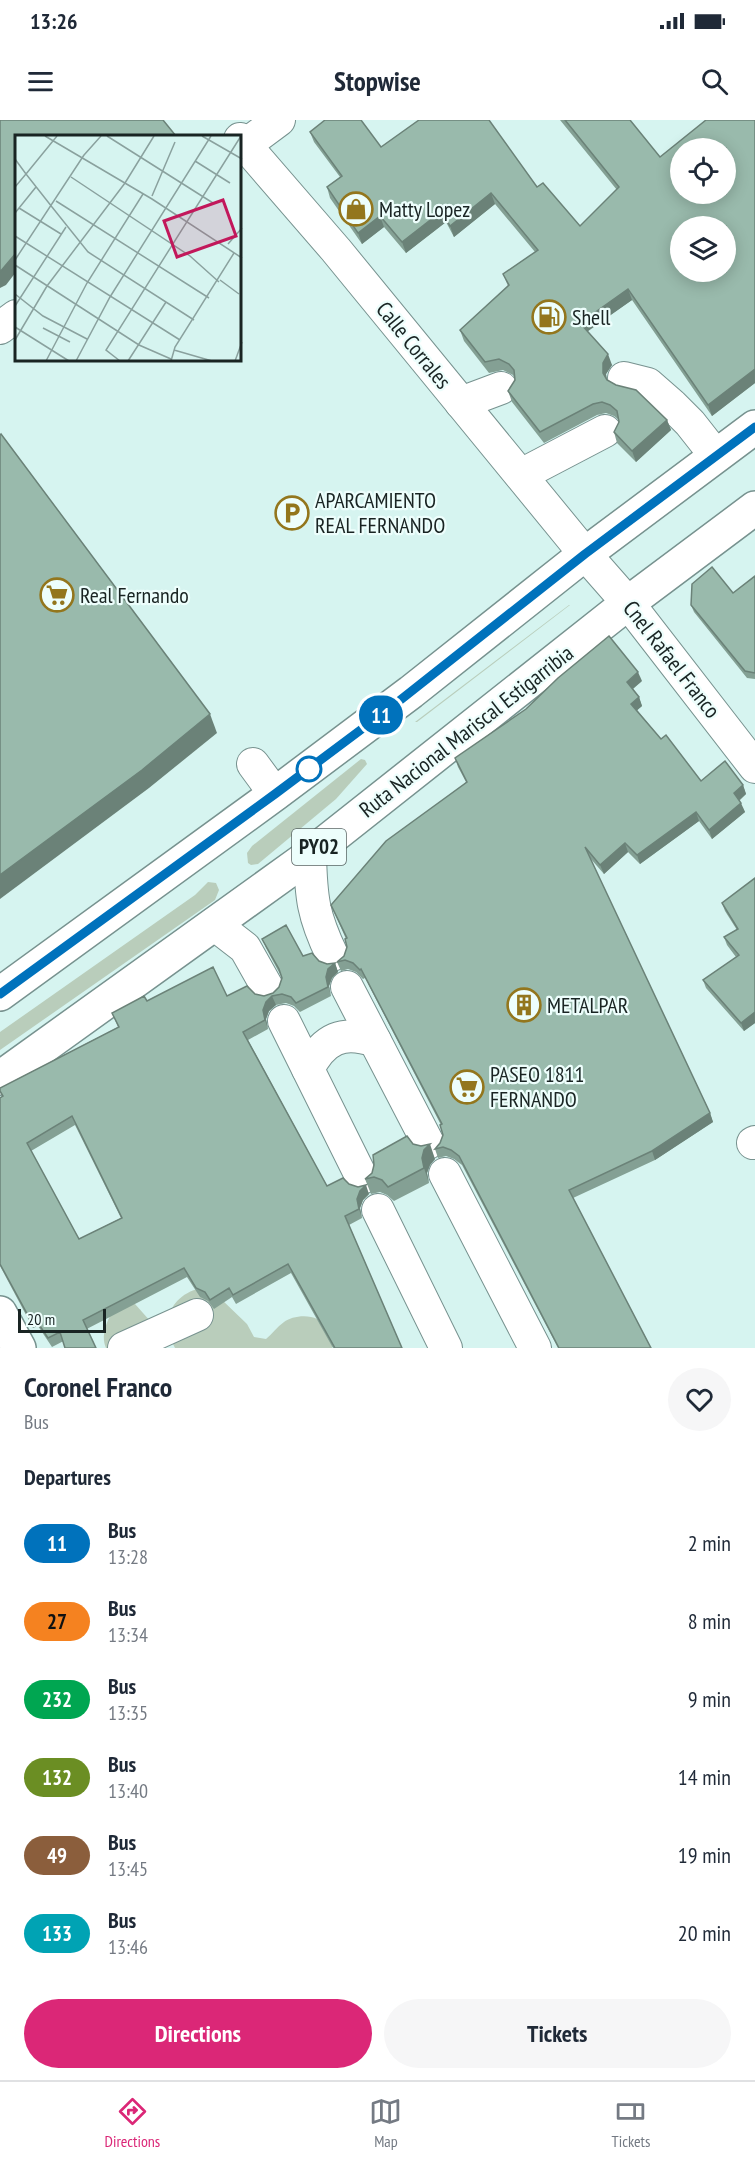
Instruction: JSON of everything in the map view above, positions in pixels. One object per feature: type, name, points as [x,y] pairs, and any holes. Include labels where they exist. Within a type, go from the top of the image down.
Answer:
[{"type":"main road","points":[[0,994],[411,692],[585,554],[755,427]]},
{"type":"main road","name":"Ruta Nacional Mariscal Estigarribia","points":[[0,1078],[310,855],[628,603],[755,508]]},
{"type":"main road","points":[[0,1313],[19,1348]]},
{"type":"street","name":"Calle Corrales","points":[[225,120],[235,135]]},
{"type":"street","points":[[242,142],[279,120]]},
{"type":"street","name":"Calle Corrales","points":[[242,144],[336,250],[585,554]]},
{"type":"street","points":[[0,328],[15,317]]},
{"type":"street","points":[[624,378],[648,384],[661,406],[690,423],[716,456]]},
{"type":"street","points":[[461,403],[501,388]]},
{"type":"street","points":[[521,475],[605,430]]},
{"type":"street","name":"Cnel Rafael Franco","points":[[585,554],[628,603],[755,767]]},
{"type":"street","points":[[253,764],[275,794]]},
{"type":"street","points":[[310,855],[311,897],[318,927],[332,955]]},
{"type":"street","points":[[214,924],[245,948],[267,987]]},
{"type":"street","points":[[347,987],[428,1143]]},
{"type":"street","points":[[284,1021],[362,1178]]},
{"type":"street","points":[[308,1069],[315,1054],[339,1037],[360,1036],[375,1041]]},
{"type":"street","points":[[445,1174],[535,1348]]},
{"type":"street","points":[[378,1210],[446,1348]]},
{"type":"street","points":[[124,1348],[196,1315]]},
{"type":"green space","points":[[569,605],[417,722],[415,722]]},
{"type":"green space","points":[[361,759],[367,764],[336,799],[258,864],[248,863],[247,853],[252,846]]},
{"type":"green space","points":[[208,882],[216,883],[219,890],[215,900],[0,1050],[0,1032],[195,895]]},
{"type":"green space","points":[[197,1289],[220,1298],[247,1324],[254,1337],[266,1339],[291,1318],[313,1317],[334,1337],[332,1348],[175,1348],[169,1330],[170,1312],[180,1298]]},
{"type":"green space","points":[[135,1304],[151,1322],[155,1348],[106,1348],[104,1332],[115,1306]]},
{"type":"building","points":[[0,120],[163,120],[175,135],[15,135],[15,254],[0,272]]},
{"type":"building","points":[[325,120],[361,120],[381,147],[419,120],[489,120],[537,187],[543,183],[580,226],[619,187],[565,120],[630,120],[660,157],[670,149],[670,204],[736,204],[736,138],[684,138],[706,120],[755,120],[755,369],[708,405],[628,289],[580,323],[608,354],[603,363],[603,373],[607,380],[636,390],[667,420],[632,451],[614,432],[619,422],[617,411],[602,402],[593,404],[540,432],[508,391],[515,380],[514,370],[509,364],[499,359],[485,362],[460,330],[509,285],[503,274],[538,250],[491,193],[450,226],[442,211],[402,242],[380,216],[358,233],[327,187],[342,176],[310,132]]},
{"type":"building","name":"Real Fernando","points":[[0,435],[210,714],[142,770],[0,875]]},
{"type":"building","points":[[712,567],[733,593],[755,576],[755,673],[745,671],[691,605],[692,584]]},
{"type":"building","points":[[609,636],[638,672],[627,682],[639,697],[631,704],[661,739],[666,735],[701,781],[725,761],[743,785],[734,793],[741,803],[709,830],[696,812],[637,855],[625,843],[600,865],[585,847],[710,1113],[652,1151],[569,1190],[651,1348],[559,1348],[459,1156],[443,1147],[435,1149],[443,1135],[440,1125],[442,1124],[361,969],[345,960],[337,962],[344,956],[347,947],[345,939],[347,938],[331,905],[386,841],[467,782],[455,758],[526,709],[558,678]]},
{"type":"building","points":[[755,878],[755,1012],[741,1023],[703,980],[739,955],[724,937],[738,929],[722,903]]},
{"type":"building","points":[[286,925],[303,956],[312,953],[319,961],[327,964],[335,963],[328,969],[326,977],[328,987],[296,1003],[291,997],[282,994],[272,996],[266,1002],[263,1010],[265,1020],[243,1032],[327,1186],[343,1178],[349,1184],[358,1187],[366,1185],[360,1191],[357,1199],[359,1209],[345,1216],[402,1348],[335,1348],[288,1264],[233,1295],[229,1288],[210,1300],[205,1292],[196,1288],[184,1268],[83,1320],[96,1348],[65,1348],[60,1332],[48,1338],[34,1317],[30,1319],[0,1264],[0,1098],[3,1096],[0,1088],[119,1027],[112,1013],[144,996],[147,1001],[213,967],[227,996],[247,986],[255,994],[264,996],[273,993],[279,987],[282,978],[262,939]],"holes":[[[72,1116],[122,1218],[79,1239],[27,1143]]]},
{"type":"building","points":[[407,1136],[413,1144],[421,1146],[430,1144],[424,1150],[422,1158],[424,1168],[388,1187],[382,1180],[374,1177],[365,1179],[372,1173],[373,1155]]},
{"type":"bus line","name":"11","points":[[0,994],[394,705],[585,554],[755,427]]},
{"type":"place","name":"Matty Lopez","points":[[356,209]]},
{"type":"place","name":"Shell","points":[[549,317]]},
{"type":"place","name":"APARCAMIENTO REAL FERNANDO","points":[[292,513]]},
{"type":"place","name":"Real Fernando","points":[[57,595]]},
{"type":"place","name":"METALPAR","points":[[524,1005]]},
{"type":"place","name":"PASEO 1811 FERNANDO","points":[[467,1087]]}]
